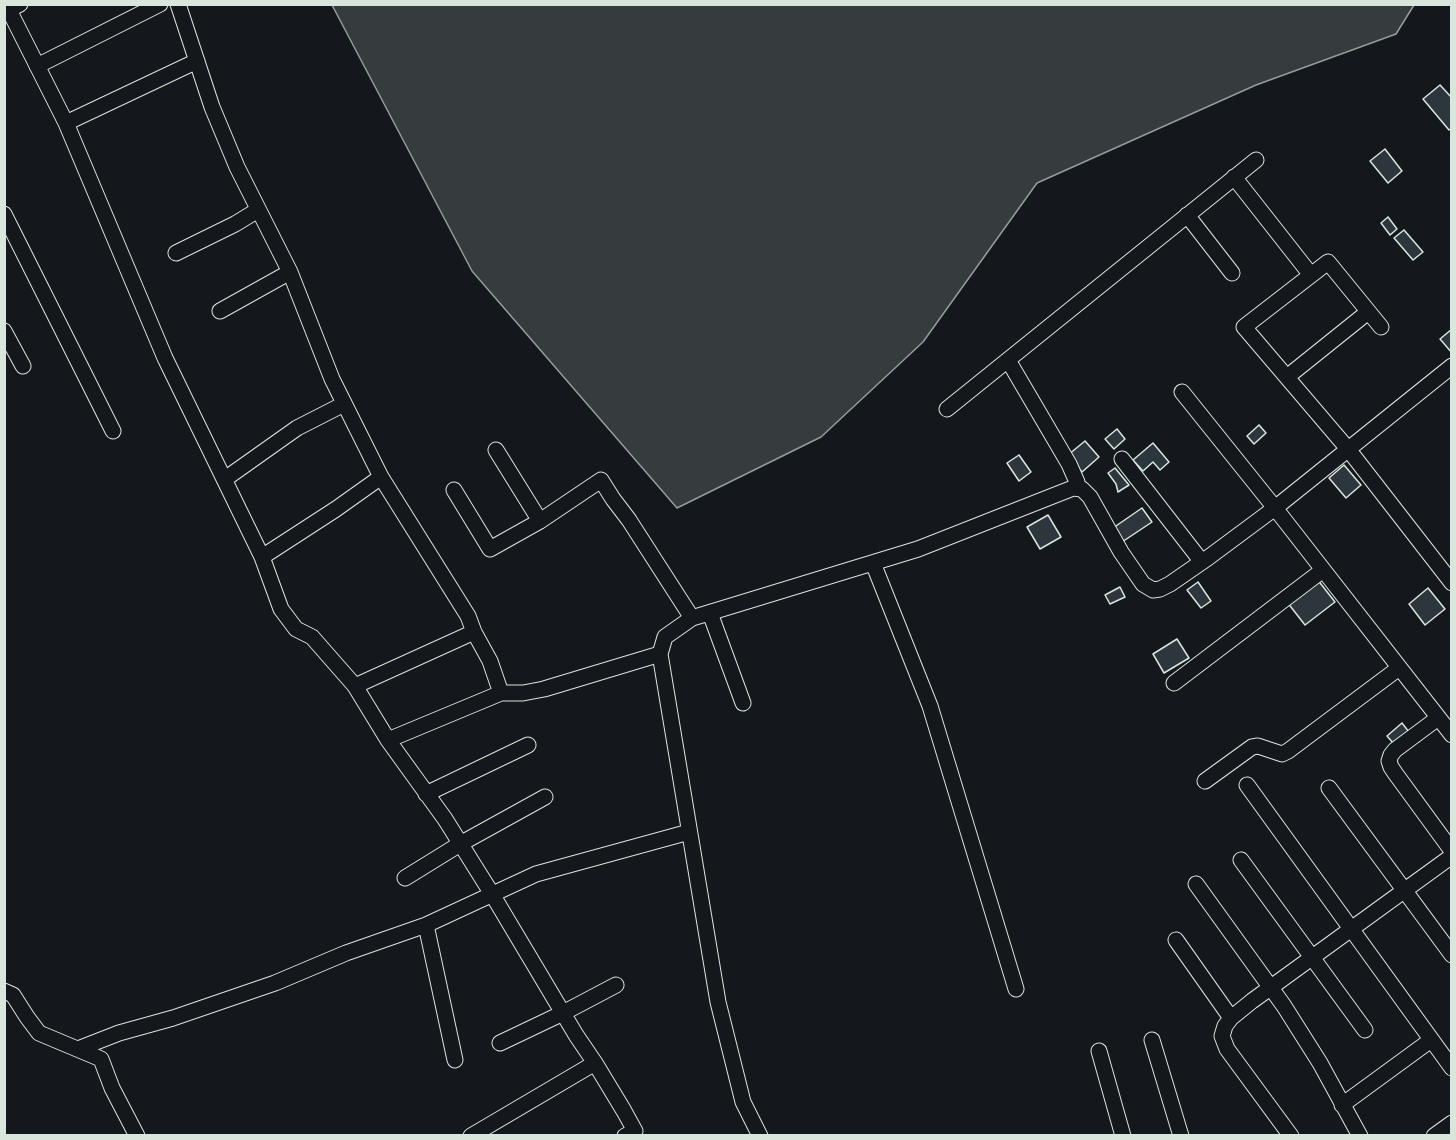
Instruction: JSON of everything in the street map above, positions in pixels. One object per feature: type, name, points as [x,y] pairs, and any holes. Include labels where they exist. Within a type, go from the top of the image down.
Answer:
[{"type":"street","points":[[37,66],[160,4]]},
{"type":"street","points":[[178,4],[212,107],[237,167],[290,272],[332,379],[381,477],[468,616],[490,661],[501,693]]},
{"type":"street","points":[[11,9],[66,123],[165,358],[262,557],[281,609],[296,629],[312,637],[356,686],[388,740],[460,844],[635,1131],[625,1136]]},
{"type":"street","points":[[66,123],[197,61]]},
{"type":"street","points":[[946,409],[1256,160]]},
{"type":"street","points":[[1234,177],[1311,275]]},
{"type":"street","points":[[176,253],[258,210]]},
{"type":"street","points":[[4,214],[113,431]]},
{"type":"street","points":[[1187,215],[1232,273]]},
{"type":"street","points":[[1381,327],[1328,262],[1244,327],[1348,449],[1452,583]]},
{"type":"street","points":[[220,311],[290,272]]},
{"type":"street","points":[[1287,377],[1368,312]]},
{"type":"street","points":[[4,331],[23,366]]},
{"type":"street","points":[[1008,360],[1069,464],[1078,488]]},
{"type":"street","points":[[760,1136],[743,1102],[718,1002],[660,654],[665,637],[692,618],[928,545],[1071,488],[1078,488],[1090,497],[1137,576],[1148,588],[1160,589],[1202,562],[1275,508],[1452,366]]},
{"type":"street","points":[[1182,392],[1452,735]]},
{"type":"street","points":[[225,479],[297,428],[344,404]]},
{"type":"street","points":[[496,450],[540,521]]},
{"type":"street","points":[[1122,459],[1202,562]]},
{"type":"street","points":[[262,557],[381,477]]},
{"type":"street","points":[[454,490],[490,549],[540,521],[601,480],[692,618]]},
{"type":"street","points":[[873,563],[930,706],[1016,988]]},
{"type":"street","points":[[1173,682],[1323,570]]},
{"type":"street","points":[[710,613],[743,703]]},
{"type":"street","points":[[356,686],[474,632]]},
{"type":"street","points":[[388,740],[501,693],[523,693],[544,689],[660,654]]},
{"type":"street","points":[[1205,781],[1252,747],[1258,746],[1282,754],[1288,751],[1399,668]]},
{"type":"street","points":[[1438,718],[1395,750],[1389,761],[1395,773],[1452,851]]},
{"type":"street","points":[[426,794],[528,745]]},
{"type":"street","points":[[1247,785],[1452,1068]]},
{"type":"street","points":[[1329,788],[1452,955]]},
{"type":"street","points":[[405,878],[460,844],[545,797]]},
{"type":"street","points":[[78,1048],[275,983],[346,953],[426,925],[536,874],[689,832]]},
{"type":"street","points":[[1291,1136],[1227,1048],[1222,1038],[1223,1031],[1231,1018],[1271,987],[1452,856]]},
{"type":"street","points":[[1241,860],[1365,1030]]},
{"type":"street","points":[[1196,884],[1305,1038],[1360,1136]]},
{"type":"street","points":[[426,925],[455,1060]]},
{"type":"street","points":[[1176,940],[1231,1018]]},
{"type":"street","points":[[500,1043],[616,985]]},
{"type":"street","points":[[4,991],[13,995],[39,1033],[101,1059],[112,1088],[137,1136]]},
{"type":"street","points":[[1152,1040],[1181,1136]]},
{"type":"street","points":[[1342,1105],[1431,1040]]},
{"type":"street","points":[[1099,1051],[1123,1136]]},
{"type":"street","points":[[471,1136],[595,1063]]},
{"type":"street","points":[[1434,1136],[1452,1123]]},
{"type":"shaded area","points":[[332,5],[1414,5],[1396,34],[1256,85],[1037,183],[923,342],[821,437],[677,508],[472,271]]},
{"type":"building","points":[[1440,85],[1452,98],[1452,128],[1449,130],[1423,99]]},
{"type":"building","points":[[1385,149],[1402,171],[1388,183],[1370,161]]},
{"type":"building","points":[[1388,217],[1397,229],[1390,235],[1381,223]]},
{"type":"building","points":[[1404,230],[1423,252],[1413,260],[1394,238]]},
{"type":"building","points":[[1452,329],[1452,353],[1440,339]]},
{"type":"building","points":[[1259,425],[1266,433],[1254,444],[1247,436]]},
{"type":"building","points":[[1117,429],[1125,439],[1114,449],[1105,439]]},
{"type":"building","points":[[1085,441],[1099,457],[1082,472],[1068,455]]},
{"type":"building","points":[[1153,443],[1169,462],[1160,470],[1153,462],[1143,471],[1133,460]]},
{"type":"building","points":[[1019,455],[1031,472],[1019,481],[1007,463]]},
{"type":"building","points":[[1344,465],[1361,485],[1346,498],[1329,478]]},
{"type":"building","points":[[1115,468],[1129,485],[1118,492],[1116,484],[1108,473]]},
{"type":"building","points":[[1142,508],[1152,522],[1122,542],[1113,528]]},
{"type":"building","points":[[1048,515],[1061,537],[1040,549],[1027,527]]},
{"type":"building","points":[[1317,579],[1335,602],[1305,625],[1287,602]]},
{"type":"building","points":[[1198,582],[1211,601],[1201,608],[1187,590]]},
{"type":"building","points":[[1120,587],[1125,597],[1110,604],[1105,595]]},
{"type":"building","points":[[1428,588],[1445,609],[1425,625],[1409,604]]},
{"type":"building","points":[[1177,639],[1189,658],[1164,673],[1153,654]]},
{"type":"building","points":[[1402,723],[1409,732],[1394,744],[1387,736]]}]
